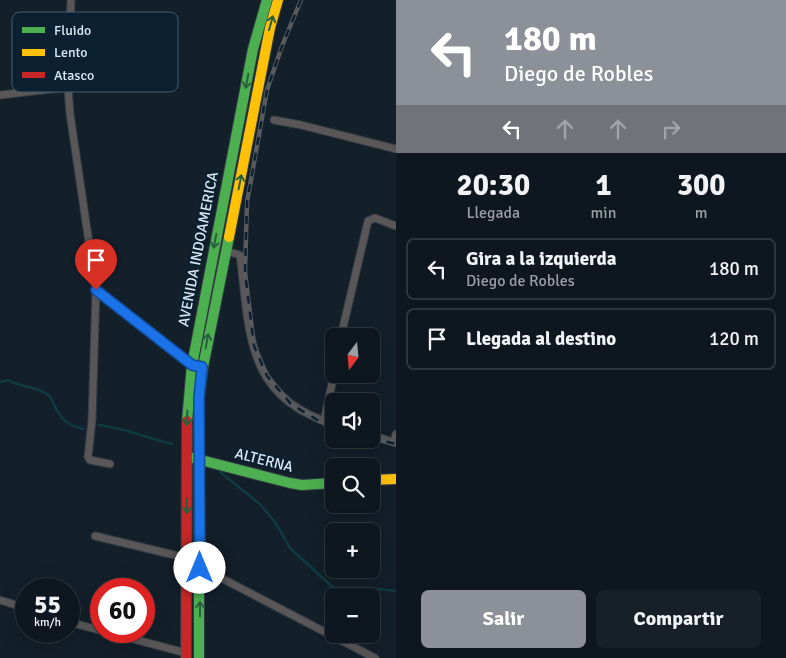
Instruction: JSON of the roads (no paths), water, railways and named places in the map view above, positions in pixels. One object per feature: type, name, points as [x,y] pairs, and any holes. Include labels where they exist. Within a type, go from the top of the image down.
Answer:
[{"type":"main road","name":"AVENIDA INDOAMERICA","points":[[186,656],[186,436],[192,365],[202,305],[254,49],[267,0]]},
{"type":"main road","name":"AVENIDA INDOAMERICA","points":[[202,656],[199,398],[202,367],[270,28],[278,0]]},
{"type":"main road","points":[[202,305],[214,308]]},
{"type":"main road","name":"ALTERNA","points":[[187,457],[290,483],[302,485],[325,484]]},
{"type":"main road","points":[[380,480],[396,479]]},
{"type":"street","points":[[2,94],[21,92]]},
{"type":"street","points":[[68,92],[96,290],[92,420],[88,457],[90,460],[110,464]]},
{"type":"street","points":[[274,120],[302,125],[396,149]]},
{"type":"street","points":[[343,328],[368,222],[375,218],[396,226]]},
{"type":"street","points":[[226,251],[240,255],[251,338],[266,378],[293,407],[324,421],[332,383]]},
{"type":"street","points":[[96,290],[192,365],[202,367]]},
{"type":"street","points":[[380,438],[395,442],[396,434]]},
{"type":"street","points":[[95,536],[187,558]]},
{"type":"street","points":[[200,568],[375,658]]},
{"type":"street","points":[[0,600],[15,605]]},
{"type":"street","points":[[80,625],[186,656]]},
{"type":"waterway","points":[[0,382],[8,380],[43,392],[50,397],[60,415],[66,421],[73,426],[83,429]]},
{"type":"waterway","points":[[98,425],[108,426],[172,444]]},
{"type":"waterway","points":[[220,472],[260,504],[275,522],[290,548],[334,588]]},
{"type":"waterway","points":[[380,589],[396,591]]},
{"type":"railway","points":[[301,0],[282,46],[267,90],[247,202],[245,272],[254,346],[267,376],[291,404],[325,423]]},
{"type":"railway","points":[[380,440],[396,444]]}]
